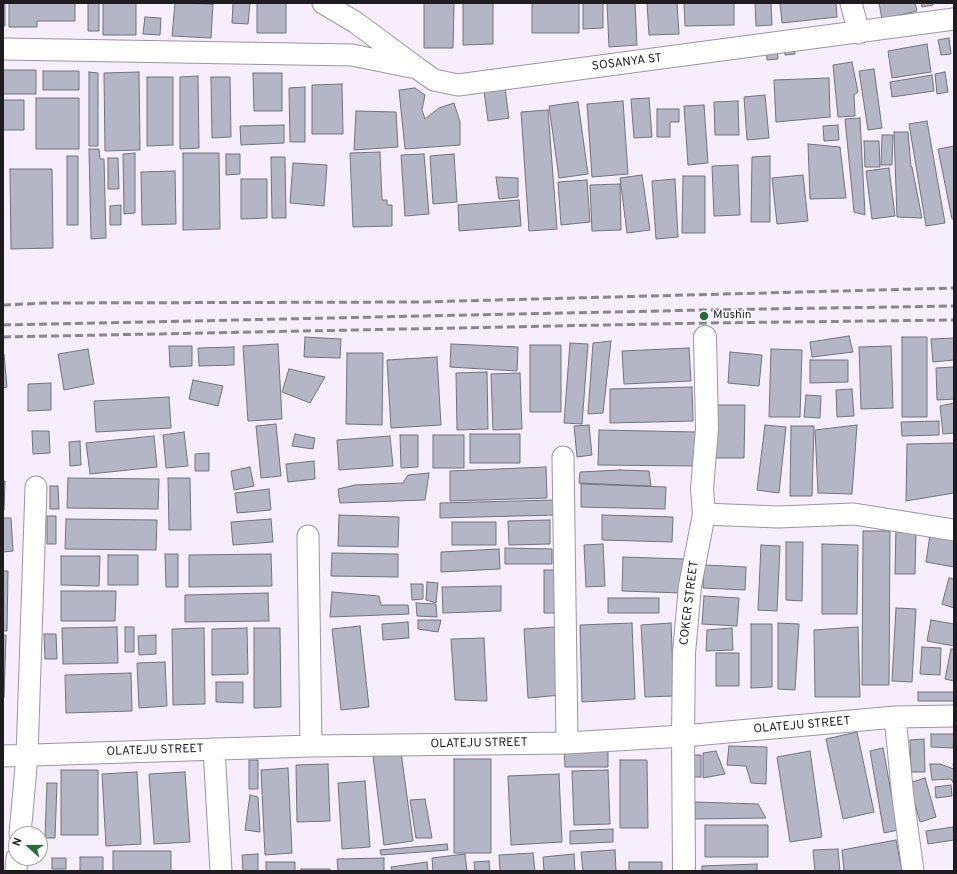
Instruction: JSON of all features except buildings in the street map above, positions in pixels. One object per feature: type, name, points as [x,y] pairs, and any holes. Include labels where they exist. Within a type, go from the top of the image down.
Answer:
[{"type":"street","name":"SOSANYA ST","points":[[323,3],[355,22],[434,80],[458,85],[954,20]]},
{"type":"street","points":[[851,3],[859,33]]},
{"type":"street","points":[[3,49],[352,55],[417,68]]},
{"type":"street","name":"COKER STREET","points":[[684,871],[684,653],[690,586],[704,514],[702,489],[707,429],[705,337]]},
{"type":"street","points":[[563,457],[567,743]]},
{"type":"street","points":[[21,826],[27,756],[36,487]]},
{"type":"street","points":[[704,514],[778,516],[854,514],[954,530]]},
{"type":"street","points":[[308,536],[311,746]]},
{"type":"street","name":"OLATEJU STREET","points":[[3,756],[311,746],[567,743],[683,736],[895,717],[954,716]]},
{"type":"street","points":[[895,717],[913,871]]},
{"type":"street","points":[[214,749],[222,871]]},
{"type":"railway","points":[[3,305],[46,303],[421,302],[954,288]]},
{"type":"railway","points":[[3,325],[954,306]]},
{"type":"railway","points":[[3,337],[706,323],[954,320]]},
{"type":"place","name":"Mushin","points":[[704,316]]}]
